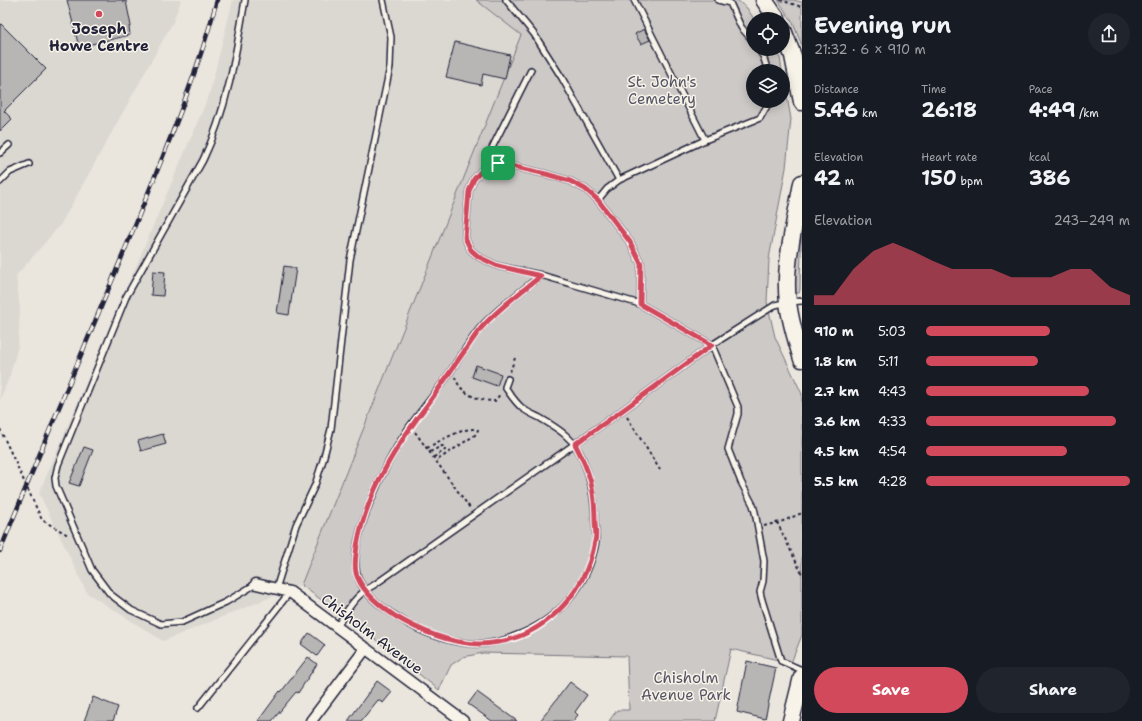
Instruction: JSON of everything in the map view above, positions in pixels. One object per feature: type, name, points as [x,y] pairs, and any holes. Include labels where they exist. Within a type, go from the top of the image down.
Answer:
[{"type":"main road","points":[[764,0],[772,12]]},
{"type":"main road","points":[[790,48],[793,56],[802,102]]},
{"type":"main road","points":[[801,191],[786,279],[795,301],[802,359]]},
{"type":"main road","points":[[791,721],[802,677]]},
{"type":"street","name":"Chisholm Avenue","points":[[256,584],[276,590],[290,592],[463,721]]},
{"type":"street","points":[[311,721],[366,648]]},
{"type":"lane","points":[[245,0],[227,92],[210,146],[126,297],[58,465],[55,478],[56,486],[92,570],[110,594],[131,610],[162,624],[182,622],[226,602],[256,584]]},
{"type":"lane","points":[[276,590],[296,525],[315,485],[331,429],[350,260],[390,67],[391,37],[383,0]]},
{"type":"lane","points":[[506,0],[534,34],[558,72],[619,180]]},
{"type":"lane","points":[[634,0],[705,140]]},
{"type":"lane","points":[[718,0],[730,3],[741,27],[746,33]]},
{"type":"lane","points":[[531,70],[493,146],[484,168],[474,179],[469,191],[465,238],[471,250],[479,257],[498,266],[541,276],[640,304],[712,345],[738,407],[738,414],[728,448],[741,482],[753,504],[764,561],[763,581],[760,592],[762,600],[781,661],[802,670]]},
{"type":"lane","points":[[598,200],[607,189],[619,180],[705,140],[760,118],[766,108]]},
{"type":"lane","points":[[0,153],[9,145]]},
{"type":"lane","points":[[484,168],[498,163],[546,174],[570,181],[585,189],[598,200],[630,242],[641,264],[640,304]]},
{"type":"lane","points":[[0,182],[10,172],[29,164]]},
{"type":"lane","points":[[508,379],[505,388],[522,408],[555,427],[575,444],[583,459],[592,486],[595,509],[596,540],[588,568],[577,589],[559,611],[544,623],[528,632],[505,640],[478,644],[455,641],[428,634],[404,622],[379,604],[365,590],[358,577],[355,561],[359,534],[366,510],[380,479],[409,427],[481,327],[541,276]]},
{"type":"lane","points":[[337,627],[358,595],[365,590],[575,444],[712,345],[775,305],[795,301]]},
{"type":"lane","points":[[198,708],[290,592]]},
{"type":"path","points":[[779,0],[802,7]]},
{"type":"path","points":[[508,379],[515,358]]},
{"type":"path","points":[[452,369],[457,382],[469,395],[481,399],[496,401],[505,388]]},
{"type":"path","points":[[623,410],[660,470]]},
{"type":"path","points":[[409,427],[434,457],[475,514]]},
{"type":"path","points":[[0,429],[42,520],[79,541]]},
{"type":"path","points":[[427,448],[445,438],[465,430],[478,430],[475,435],[436,461]]},
{"type":"path","points":[[430,452],[444,446],[445,450],[434,457]]},
{"type":"path","points":[[758,528],[802,513]]},
{"type":"path","points":[[777,522],[802,574]]},
{"type":"shaded area","points":[[0,0],[181,0],[173,22],[61,224],[16,276],[20,309],[18,346],[10,375],[0,400]]},
{"type":"shaded area","points":[[233,0],[476,0],[522,35],[301,585],[163,641],[87,593],[39,493],[209,95]]},
{"type":"green space","points":[[476,0],[737,0],[750,12],[746,12],[746,56],[779,56],[780,58],[781,64],[746,64],[746,108],[789,108],[791,119],[786,168],[769,259],[767,302],[775,337],[802,394],[802,635],[791,663],[731,649],[715,721],[609,721],[617,710],[629,710],[627,656],[483,653],[463,657],[451,665],[439,690],[376,640],[301,585],[521,35]]},
{"type":"green space","points":[[778,0],[793,0],[802,2],[802,46],[790,18],[790,12],[786,12]]},
{"type":"green space","points":[[802,216],[800,290],[799,293],[795,293],[794,271]]},
{"type":"building","name":"Joseph Howe Centre","points":[[67,0],[126,1],[131,26],[129,26],[130,35],[79,47]]},
{"type":"building","points":[[0,23],[46,69],[4,111],[12,119],[0,131]]},
{"type":"building","points":[[644,29],[650,40],[641,44],[635,34]]},
{"type":"building","points":[[455,42],[510,55],[505,79],[483,74],[481,85],[446,77]]},
{"type":"building","points":[[284,266],[296,268],[289,315],[277,313]]},
{"type":"building","points":[[153,271],[165,272],[163,296],[151,295]]},
{"type":"building","points":[[476,365],[501,374],[497,386],[472,377]]},
{"type":"building","points":[[163,434],[166,444],[141,451],[138,441]]},
{"type":"building","points":[[84,447],[93,450],[79,486],[69,483]]},
{"type":"building","points":[[309,633],[325,645],[317,656],[301,644]]},
{"type":"building","points":[[308,657],[317,664],[298,693],[296,692],[272,721],[258,721],[280,691],[281,692]]},
{"type":"building","points":[[747,661],[776,668],[765,719],[737,712]]},
{"type":"building","points":[[377,681],[392,692],[383,703],[378,700],[361,721],[348,721]]},
{"type":"building","points":[[570,682],[587,695],[575,712],[578,715],[573,721],[540,721]]},
{"type":"building","points":[[477,692],[517,721],[492,721],[468,704]]},
{"type":"building","points":[[93,697],[118,707],[113,721],[84,721]]},
{"type":"railway","points":[[0,551],[168,145],[199,59],[217,0]]},
{"type":"place","name":"Joseph Howe Centre","points":[[99,14]]},
{"type":"route","points":[[498,163],[570,181],[585,189],[598,200],[630,242],[641,264],[642,274],[640,304],[712,345],[575,444],[583,459],[592,486],[595,509],[596,540],[588,568],[577,589],[559,611],[544,623],[528,632],[505,640],[478,644],[455,641],[428,634],[391,614],[365,590],[356,573],[355,561],[359,534],[366,510],[384,472],[409,427],[430,400],[481,327],[541,276],[498,266],[479,257],[471,250],[465,238],[469,191],[474,179],[484,168],[498,163]]},
{"type":"park label","name":"St. John's Cemetery","points":[[662,90]]},
{"type":"park label","name":"Chisholm Avenue Park","points":[[686,686]]}]
